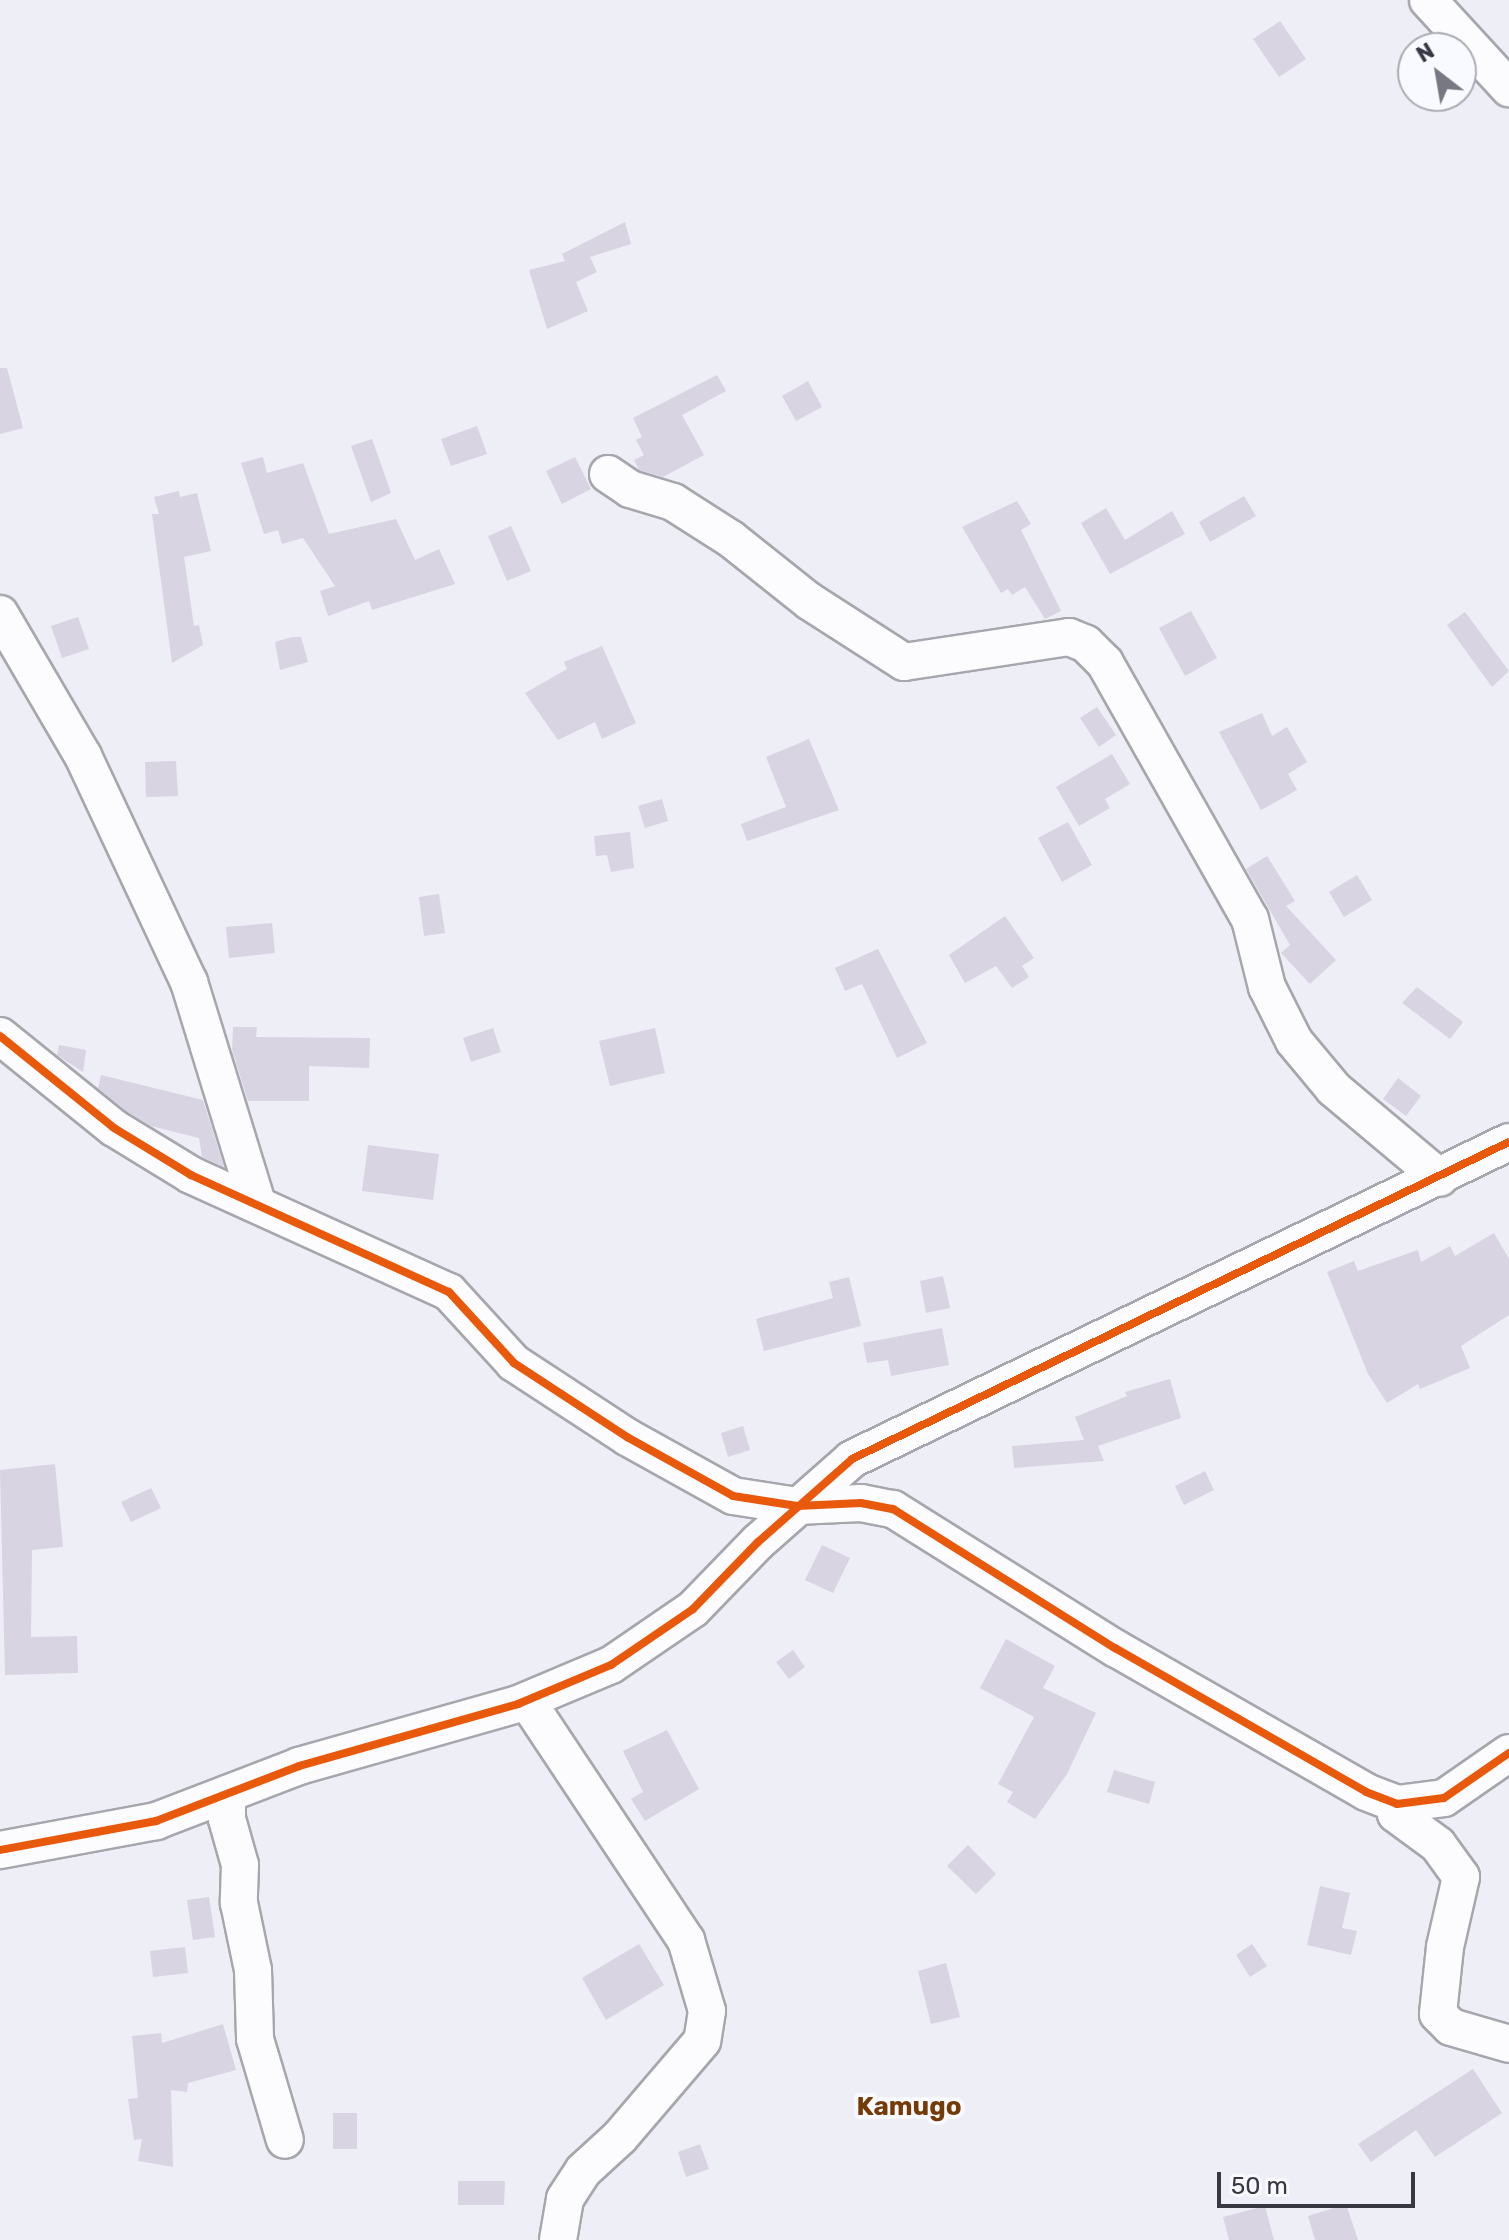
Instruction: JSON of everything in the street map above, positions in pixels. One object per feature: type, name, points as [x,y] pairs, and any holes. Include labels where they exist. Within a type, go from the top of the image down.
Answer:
[{"type":"street","points":[[1428,0],[1509,88]]},
{"type":"street","points":[[608,474],[630,489],[673,502],[731,539],[809,601],[904,662],[1069,637],[1086,644],[1105,663],[1250,919],[1267,987],[1294,1041],[1334,1089],[1440,1178]]},
{"type":"street","points":[[0,614],[83,756],[189,982],[256,1200]]},
{"type":"street","points":[[0,1036],[114,1128],[191,1175],[256,1200],[449,1292],[514,1363],[695,1477],[733,1496],[797,1506],[861,1503],[893,1509],[1115,1648],[1366,1792],[1397,1804],[1444,1798],[1509,1753]]},
{"type":"street","points":[[0,1850],[156,1821],[299,1766],[527,1701],[611,1665],[693,1609],[797,1506],[852,1459],[1226,1275],[1440,1178],[1509,1142]]},
{"type":"street","points":[[527,1701],[686,1940],[707,2011],[702,2041],[620,2137],[583,2171],[565,2199],[558,2240]]},
{"type":"street","points":[[227,1794],[227,1819],[240,1865],[239,1903],[253,1970],[255,2039],[285,2140]]},
{"type":"street","points":[[1397,1804],[1396,1814],[1438,1845],[1461,1877],[1445,1947],[1438,2014],[1451,2027],[1509,2044]]},
{"type":"building","points":[[1280,21],[1306,59],[1279,77],[1253,39]]},
{"type":"building","points":[[625,222],[631,244],[590,257],[597,272],[576,282],[588,311],[547,329],[529,270],[565,261],[562,254]]},
{"type":"building","points":[[0,368],[7,368],[23,428],[0,434]]},
{"type":"building","points":[[717,375],[726,391],[682,415],[704,455],[663,477],[639,470],[634,460],[644,455],[636,440],[642,437],[633,418]]},
{"type":"building","points":[[808,381],[822,407],[796,421],[782,396]]},
{"type":"building","points":[[477,426],[487,454],[451,466],[441,439]]},
{"type":"building","points":[[372,439],[391,493],[371,502],[351,446]]},
{"type":"building","points":[[263,457],[267,473],[303,463],[329,534],[396,519],[415,560],[439,549],[455,584],[372,610],[369,601],[328,616],[320,591],[335,586],[303,538],[282,544],[278,530],[264,534],[241,463]]},
{"type":"building","points":[[575,457],[591,489],[562,504],[546,471]]},
{"type":"building","points":[[179,491],[180,497],[197,493],[211,551],[184,557],[194,626],[199,625],[203,645],[172,663],[152,514],[159,514],[154,497]]},
{"type":"building","points":[[1244,496],[1256,516],[1210,542],[1199,522]]},
{"type":"building","points":[[1017,501],[1031,524],[1021,530],[1061,611],[1045,619],[1025,587],[1012,595],[1008,589],[1001,593],[962,527]]},
{"type":"building","points":[[1106,508],[1125,540],[1172,511],[1185,534],[1110,574],[1081,523]]},
{"type":"building","points":[[511,526],[531,571],[507,581],[488,536]]},
{"type":"building","points":[[1191,611],[1217,658],[1185,676],[1159,628]]},
{"type":"building","points":[[1465,612],[1509,671],[1492,687],[1447,625]]},
{"type":"building","points":[[78,617],[89,649],[62,658],[51,626]]},
{"type":"building","points":[[301,637],[308,662],[280,670],[275,642]]},
{"type":"building","points":[[602,646],[636,723],[602,739],[595,722],[558,740],[525,693],[567,669],[564,662]]},
{"type":"building","points":[[1097,707],[1116,735],[1099,747],[1080,718]]},
{"type":"building","points":[[1262,713],[1272,736],[1287,727],[1307,762],[1288,774],[1297,790],[1261,810],[1219,732]]},
{"type":"building","points":[[809,739],[839,810],[747,841],[741,824],[786,807],[766,757]]},
{"type":"building","points":[[1112,754],[1130,784],[1105,799],[1110,808],[1079,826],[1056,787]]},
{"type":"building","points":[[176,761],[178,796],[146,797],[145,762]]},
{"type":"building","points":[[662,799],[668,821],[645,828],[638,806]]},
{"type":"building","points":[[1068,822],[1092,865],[1062,882],[1038,838]]},
{"type":"building","points":[[630,832],[634,868],[611,872],[607,855],[596,856],[594,836]]},
{"type":"building","points":[[1267,856],[1295,901],[1286,906],[1336,960],[1310,984],[1281,953],[1290,945],[1246,869]]},
{"type":"building","points":[[1357,875],[1372,900],[1344,917],[1329,892]]},
{"type":"building","points":[[439,894],[445,933],[424,936],[419,897]]},
{"type":"building","points":[[1005,916],[1034,958],[1022,966],[1029,977],[1012,988],[996,966],[965,983],[949,955]]},
{"type":"building","points":[[272,923],[275,953],[229,958],[226,927]]},
{"type":"building","points":[[878,949],[927,1043],[897,1058],[862,984],[845,991],[835,968]]},
{"type":"building","points":[[1417,987],[1463,1022],[1450,1039],[1402,1003]]},
{"type":"building","points":[[233,1027],[257,1027],[256,1037],[370,1038],[369,1068],[309,1066],[309,1101],[248,1101],[232,1050]]},
{"type":"building","points":[[493,1028],[501,1052],[471,1062],[463,1038]]},
{"type":"building","points":[[655,1028],[665,1073],[610,1086],[599,1041]]},
{"type":"building","points":[[59,1045],[86,1050],[83,1072],[57,1055]]},
{"type":"building","points":[[101,1075],[203,1100],[224,1167],[202,1157],[199,1138],[151,1126],[126,1111],[98,1088]]},
{"type":"building","points":[[1398,1078],[1421,1096],[1406,1116],[1383,1099]]},
{"type":"building","points":[[368,1145],[439,1154],[433,1200],[362,1191]]},
{"type":"building","points":[[1494,1233],[1509,1259],[1509,1315],[1461,1346],[1470,1368],[1420,1389],[1418,1384],[1387,1403],[1368,1374],[1327,1272],[1354,1261],[1358,1271],[1418,1250],[1421,1262],[1450,1246],[1455,1256]]},
{"type":"building","points":[[943,1276],[950,1308],[926,1313],[920,1281]]},
{"type":"building","points":[[849,1277],[861,1326],[764,1351],[756,1319],[833,1298],[829,1282]]},
{"type":"building","points":[[942,1328],[949,1365],[891,1376],[888,1360],[867,1363],[863,1343]]},
{"type":"building","points":[[1170,1379],[1181,1418],[1098,1446],[1104,1461],[1014,1468],[1012,1446],[1084,1440],[1075,1417],[1127,1396],[1125,1392]]},
{"type":"building","points":[[743,1426],[750,1450],[728,1457],[721,1433]]},
{"type":"building","points":[[55,1464],[63,1547],[32,1550],[31,1637],[77,1636],[78,1673],[5,1675],[0,1470]]},
{"type":"building","points":[[1205,1471],[1214,1490],[1184,1505],[1175,1486]]},
{"type":"building","points":[[151,1488],[161,1508],[131,1522],[121,1502]]},
{"type":"building","points":[[822,1545],[850,1558],[833,1593],[805,1580]]},
{"type":"building","points":[[1006,1639],[1055,1666],[1043,1688],[1096,1713],[1067,1774],[1035,1819],[1007,1802],[1013,1792],[998,1784],[1034,1717],[980,1688]]},
{"type":"building","points":[[793,1650],[805,1667],[789,1679],[776,1662]]},
{"type":"building","points":[[667,1730],[699,1789],[645,1821],[631,1799],[643,1792],[623,1751]]},
{"type":"building","points":[[1114,1770],[1155,1782],[1149,1804],[1107,1792]]},
{"type":"building","points":[[968,1845],[996,1874],[976,1894],[947,1866]]},
{"type":"building","points":[[1320,1886],[1350,1893],[1342,1928],[1357,1931],[1351,1955],[1307,1945]]},
{"type":"building","points":[[209,1897],[215,1937],[193,1940],[187,1900]]},
{"type":"building","points":[[639,1944],[664,1985],[606,2020],[582,1978]]},
{"type":"building","points":[[1252,1944],[1267,1966],[1250,1977],[1236,1955]]},
{"type":"building","points":[[185,1947],[188,1973],[153,1977],[150,1951]]},
{"type":"building","points":[[946,1963],[960,2017],[931,2024],[918,1971]]},
{"type":"building","points":[[223,2024],[236,2070],[188,2083],[187,2092],[171,2090],[173,2167],[138,2161],[142,2139],[134,2140],[128,2099],[138,2098],[132,2036],[161,2033],[162,2043]]},
{"type":"building","points":[[1473,2069],[1502,2113],[1435,2157],[1416,2130],[1371,2162],[1358,2144]]},
{"type":"building","points":[[333,2113],[357,2113],[357,2149],[333,2149]]},
{"type":"building","points":[[700,2144],[709,2169],[686,2177],[678,2152]]},
{"type":"building","points":[[458,2181],[505,2181],[504,2205],[458,2205]]},
{"type":"building","points":[[1346,2204],[1358,2240],[1315,2240],[1308,2216]]},
{"type":"building","points":[[1265,2206],[1274,2240],[1229,2240],[1223,2217]]},
{"type":"cycle path","points":[[0,1036],[114,1128],[191,1175],[449,1292],[514,1363],[627,1437],[733,1496],[797,1506],[861,1503],[893,1509],[1115,1648],[1366,1792],[1397,1804],[1444,1798],[1509,1753]]},
{"type":"cycle path","points":[[0,1850],[156,1821],[299,1766],[518,1704],[611,1665],[693,1609],[758,1542],[852,1459],[1509,1142]]},
{"type":"district","name":"Kamugo","points":[[909,2107]]}]
